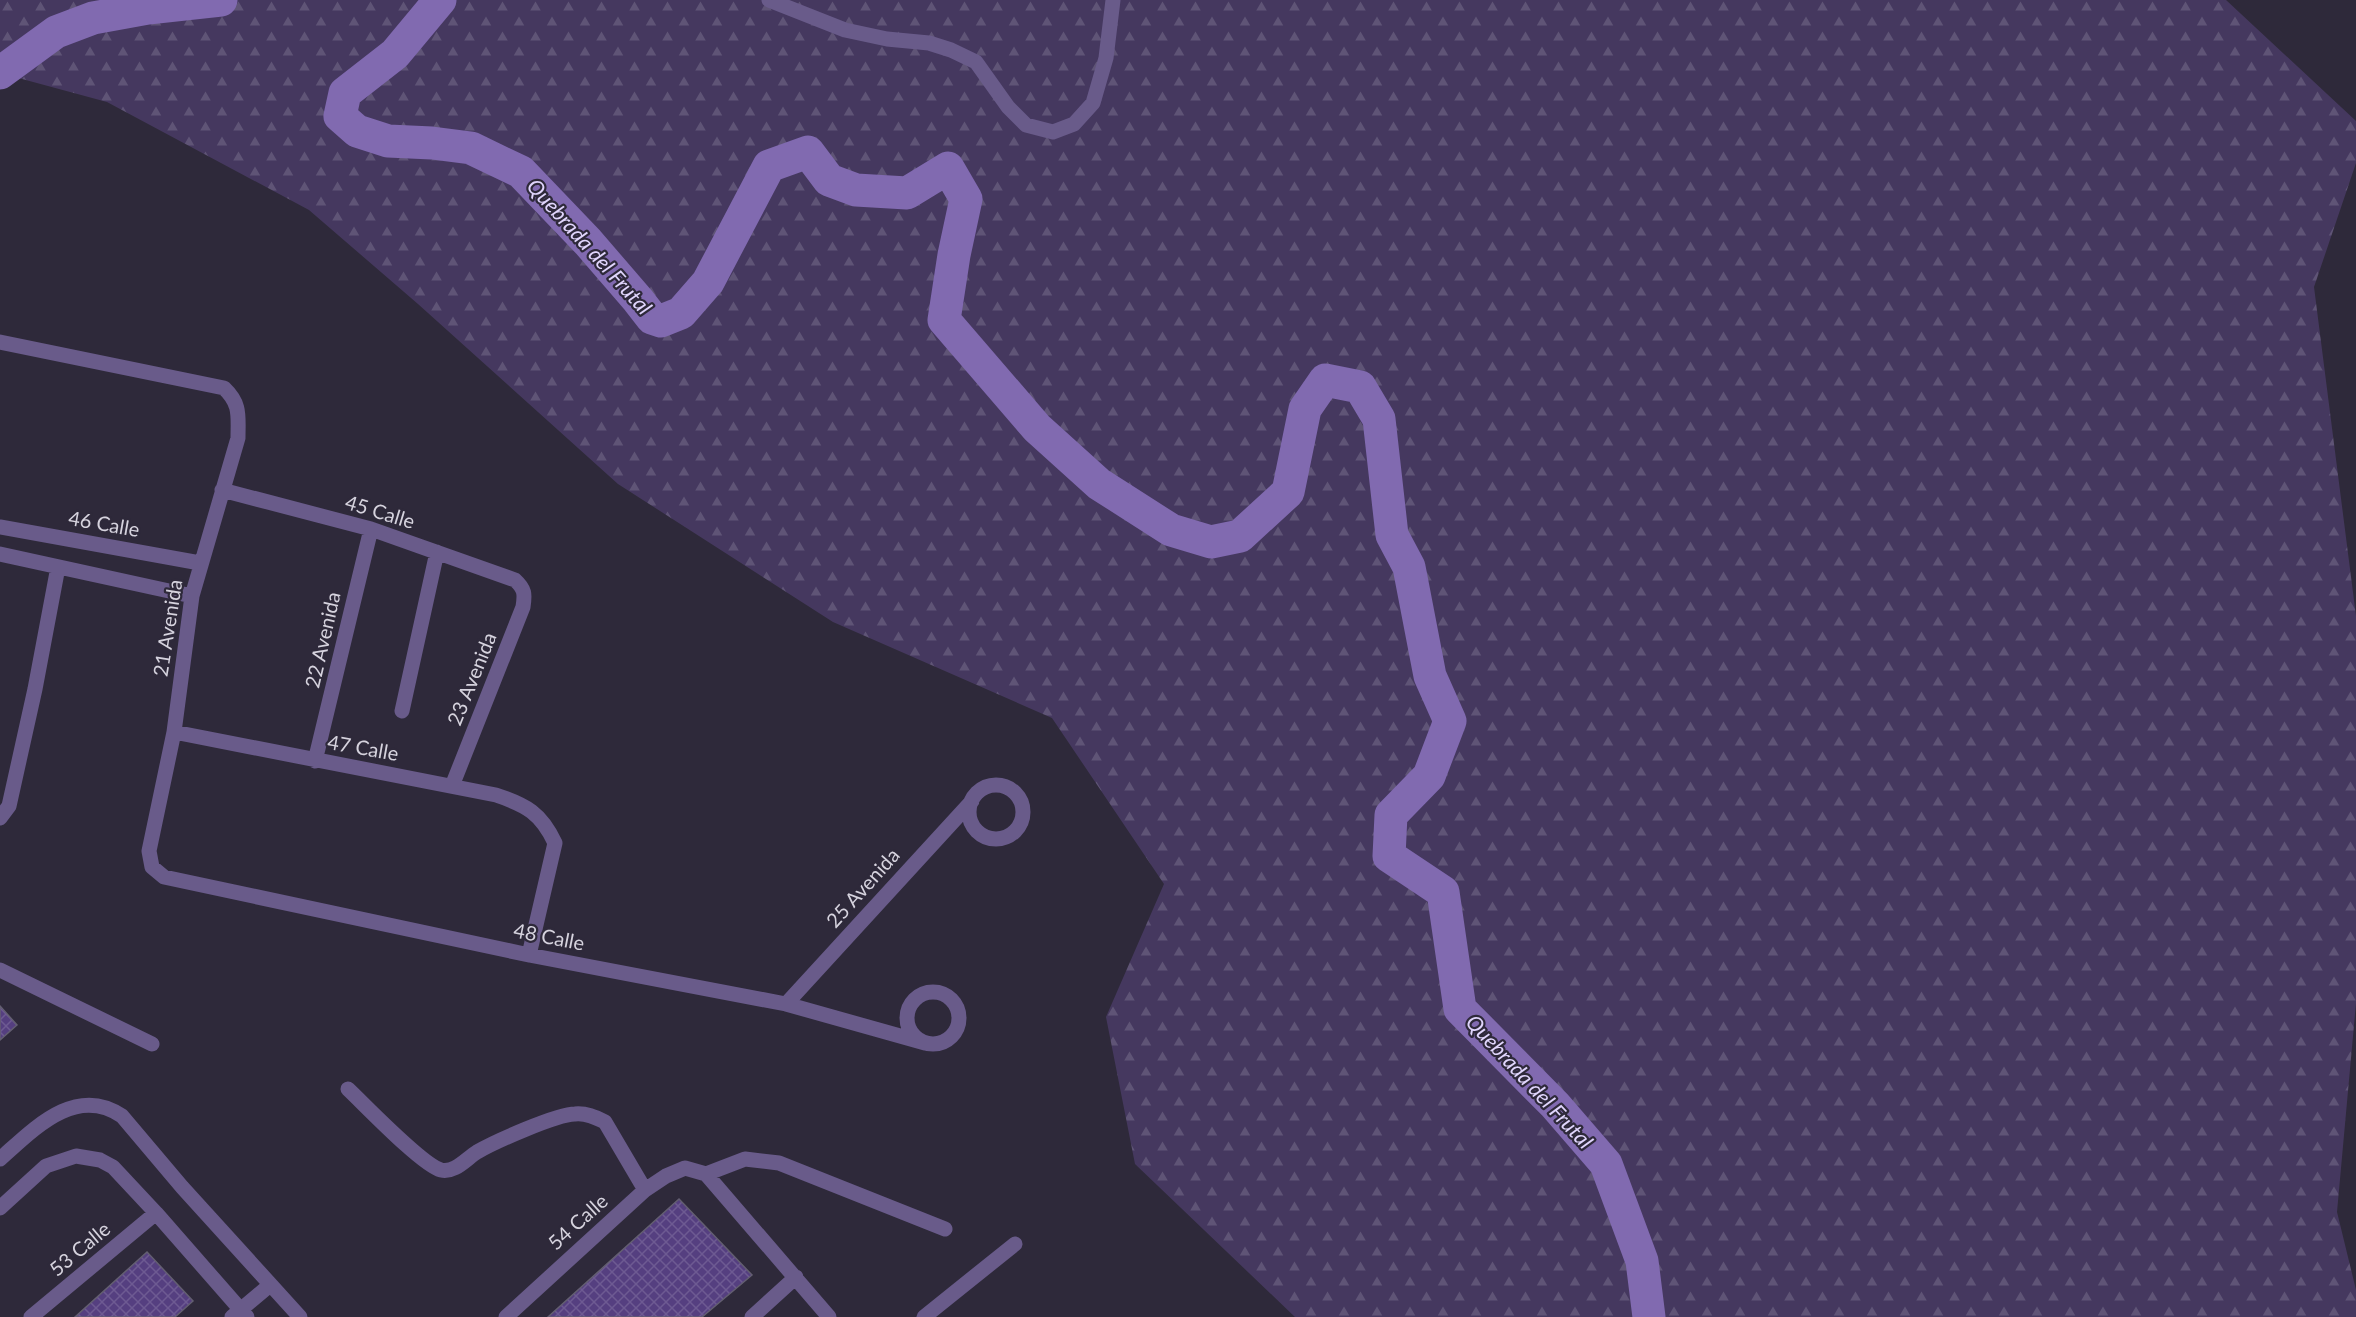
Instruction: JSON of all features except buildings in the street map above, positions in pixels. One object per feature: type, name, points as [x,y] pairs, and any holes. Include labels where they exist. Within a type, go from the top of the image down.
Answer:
[{"type":"street","points":[[769,0],[845,30],[887,39],[929,43],[951,50],[976,62],[1008,107],[1026,124],[1053,132],[1074,124],[1093,103],[1106,58],[1113,0]]},
{"type":"street","name":"21 Avenida","points":[[0,342],[224,388],[234,398],[238,411],[238,438],[192,596],[174,732],[149,851],[152,867],[164,877]]},
{"type":"street","name":"45 Calle","points":[[222,490],[371,529],[515,580],[522,586]]},
{"type":"street","name":"46 Calle","points":[[0,527],[200,563]]},
{"type":"street","name":"22 Avenida","points":[[315,761],[371,529]]},
{"type":"street","points":[[402,711],[436,552]]},
{"type":"street","points":[[0,554],[192,596]]},
{"type":"street","points":[[0,818],[9,806],[35,690],[58,567]]},
{"type":"street","name":"23 Avenida","points":[[452,786],[523,607],[525,593],[522,586]]},
{"type":"street","name":"47 Calle","points":[[174,732],[496,795],[522,804],[539,817],[549,829],[555,843],[530,955]]},
{"type":"street","name":"25 Avenida","points":[[786,1004],[972,801]]},
{"type":"street","name":"48 Calle","points":[[164,877],[530,955],[786,1004],[925,1043]]},
{"type":"street","points":[[0,970],[152,1044]]},
{"type":"street","points":[[348,1089],[421,1157],[441,1170],[449,1170],[458,1166],[478,1151],[512,1135],[572,1113],[596,1117],[605,1122],[645,1190]]},
{"type":"street","points":[[0,1159],[55,1114],[68,1108],[91,1105],[109,1107],[122,1116],[182,1187],[300,1317]]},
{"type":"street","points":[[0,1208],[46,1166],[76,1156],[100,1160],[113,1167],[156,1213],[240,1315],[270,1284]]},
{"type":"street","points":[[829,1317],[706,1174],[745,1159],[779,1163],[945,1228]]},
{"type":"street","name":"54 Calle","points":[[506,1317],[645,1190],[666,1176],[685,1168],[706,1174]]},
{"type":"street","name":"53 Calle","points":[[31,1317],[156,1213]]},
{"type":"street","points":[[928,1316],[1015,1244]]},
{"type":"street","points":[[752,1317],[796,1278]]},
{"type":"green space","points":[[0,0],[2226,0],[2356,121],[2356,163],[2314,287],[2356,616],[2356,1003],[2337,1212],[2356,1290],[2356,1317],[1295,1317],[1135,1164],[1106,1017],[1164,884],[1052,718],[833,622],[618,484],[418,304],[309,210],[107,102],[0,73]]},
{"type":"waterway","name":"Quebrada del Frutal","points":[[0,73],[56,32],[93,18],[148,8],[221,0]]},
{"type":"waterway","name":"Quebrada del Frutal","points":[[440,0],[395,54],[345,93],[340,116],[357,131],[388,141],[471,148],[521,172],[588,242],[652,318],[661,321],[681,313],[708,282],[769,166],[808,152],[829,180],[856,190],[907,193],[948,168],[966,199],[944,320],[1037,428],[1099,484],[1171,530],[1211,542],[1240,536],[1288,492],[1305,409],[1325,380],[1360,387],[1379,419],[1392,535],[1409,567],[1430,676],[1450,721],[1429,776],[1391,815],[1389,856],[1443,892],[1460,1009],[1555,1105],[1606,1164],[1642,1261],[1649,1317]]}]
